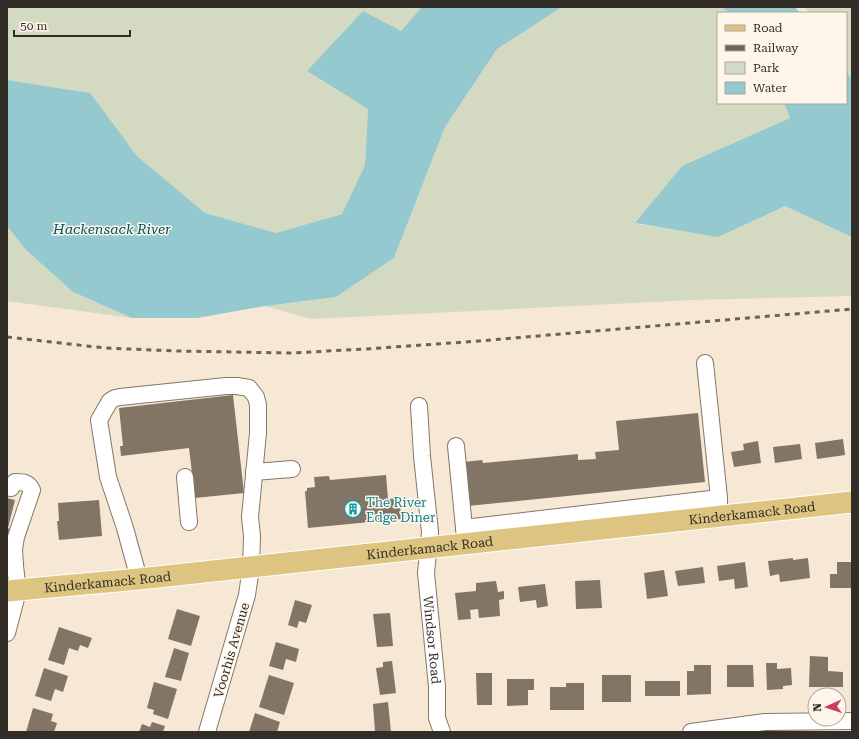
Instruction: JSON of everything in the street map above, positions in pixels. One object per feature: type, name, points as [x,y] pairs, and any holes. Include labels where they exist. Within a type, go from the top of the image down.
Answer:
[{"type":"main road","name":"Kinderkamack Road","points":[[12,591],[428,548],[465,536],[719,507],[852,502]]},
{"type":"street","points":[[705,363],[719,507]]},
{"type":"street","name":"Voorhis Avenue","points":[[139,579],[105,466],[100,416],[110,401],[114,398],[226,386],[248,388],[256,397],[258,410],[258,433],[250,517],[252,536],[251,567],[247,594],[207,732]]},
{"type":"street","name":"Windsor Road","points":[[419,406],[422,456],[430,532],[426,574],[437,687],[437,718],[442,732]]},
{"type":"street","points":[[456,446],[465,536]]},
{"type":"street","points":[[254,472],[292,469]]},
{"type":"street","points":[[185,477],[189,522]]},
{"type":"street","points":[[7,633],[12,591],[11,566],[16,537],[32,490],[30,485],[20,482],[15,482],[11,488]]},
{"type":"street","points":[[691,732],[765,722],[852,721]]},
{"type":"green space","points":[[7,7],[422,7],[401,31],[307,71],[368,109],[365,165],[342,214],[276,233],[205,213],[137,156],[89,93],[7,80]]},
{"type":"green space","points":[[562,7],[721,7],[728,12],[717,12],[717,104],[784,104],[790,118],[682,166],[636,224],[718,236],[785,206],[852,237],[852,296],[694,300],[311,319],[265,306],[336,297],[394,258],[445,127],[497,49]]},
{"type":"green space","points":[[805,7],[852,7],[852,80],[847,72],[847,12],[808,12]]},
{"type":"green space","points":[[7,226],[26,250],[73,292],[132,318],[7,301]]},
{"type":"water","name":"Hackensack River","points":[[422,7],[562,7],[497,49],[445,127],[394,258],[336,297],[265,306],[197,318],[132,318],[73,292],[26,250],[7,226],[7,80],[90,93],[137,156],[205,213],[276,233],[342,214],[365,165],[368,109],[307,71],[363,11],[401,31]]},
{"type":"water","points":[[721,7],[795,7],[799,12],[728,12]]},
{"type":"water","points":[[847,72],[852,80],[852,237],[785,206],[718,237],[635,223],[682,166],[790,118],[784,104],[847,104]]},
{"type":"building","points":[[233,395],[244,493],[195,498],[189,448],[121,456],[120,446],[123,446],[119,408]]},
{"type":"building","points":[[698,413],[705,482],[468,506],[463,462],[482,460],[483,463],[578,454],[578,460],[596,459],[595,452],[619,450],[616,421]]},
{"type":"building","points":[[843,439],[845,455],[817,459],[815,443]]},
{"type":"building","points":[[758,441],[761,463],[734,467],[731,452],[744,450],[743,444]]},
{"type":"building","points":[[800,444],[802,459],[775,463],[773,447]]},
{"type":"building","name":"The River Edge Diner","points":[[386,475],[388,499],[400,498],[401,519],[308,528],[305,491],[307,491],[307,488],[315,487],[314,477],[329,476],[330,480]]},
{"type":"building","points":[[7,498],[15,500],[8,528],[8,557],[7,557]]},
{"type":"building","points":[[99,500],[102,536],[59,540],[57,521],[59,521],[58,503]]},
{"type":"building","points":[[793,558],[793,560],[808,558],[810,578],[780,582],[779,574],[770,576],[768,561]]},
{"type":"building","points":[[745,562],[748,587],[735,589],[734,579],[719,581],[717,566]]},
{"type":"building","points":[[837,562],[852,562],[852,588],[830,588],[830,574],[837,574]]},
{"type":"building","points":[[703,567],[705,583],[678,586],[675,571]]},
{"type":"building","points":[[664,570],[668,596],[647,599],[644,573]]},
{"type":"building","points":[[600,580],[602,608],[576,609],[575,581]]},
{"type":"building","points":[[496,581],[498,592],[504,591],[504,599],[499,600],[500,616],[479,618],[478,609],[470,610],[471,619],[458,620],[455,593],[476,591],[476,583]]},
{"type":"building","points":[[545,584],[548,606],[537,608],[536,600],[520,602],[518,587]]},
{"type":"building","points":[[295,600],[312,605],[306,623],[299,621],[297,628],[288,625]]},
{"type":"building","points":[[177,609],[200,616],[191,646],[168,639]]},
{"type":"building","points":[[390,613],[393,646],[377,647],[373,614]]},
{"type":"building","points":[[59,627],[92,638],[88,648],[80,645],[78,651],[69,648],[64,665],[48,660]]},
{"type":"building","points":[[276,642],[299,649],[296,662],[286,659],[283,670],[269,666]]},
{"type":"building","points":[[174,648],[189,653],[181,681],[165,677]]},
{"type":"building","points":[[810,656],[828,657],[828,671],[843,672],[843,687],[809,687]]},
{"type":"building","points":[[392,661],[396,693],[380,695],[376,668],[383,667],[383,662]]},
{"type":"building","points":[[766,663],[777,663],[777,669],[791,668],[792,685],[783,686],[783,689],[767,690]]},
{"type":"building","points":[[694,665],[711,665],[711,694],[687,695],[687,671],[694,671]]},
{"type":"building","points":[[727,665],[753,665],[754,687],[727,687]]},
{"type":"building","points":[[44,668],[68,676],[63,692],[55,689],[51,701],[35,696]]},
{"type":"building","points":[[476,673],[492,673],[492,705],[477,705]]},
{"type":"building","points":[[269,675],[294,683],[284,715],[259,707]]},
{"type":"building","points":[[602,675],[631,675],[631,702],[602,702]]},
{"type":"building","points":[[507,679],[534,679],[534,690],[528,690],[528,705],[507,706]]},
{"type":"building","points":[[645,681],[680,681],[680,696],[645,696]]},
{"type":"building","points":[[154,682],[177,689],[168,719],[153,714],[154,710],[147,708]]},
{"type":"building","points":[[566,683],[584,683],[584,710],[550,710],[550,687],[566,687]]},
{"type":"building","points":[[388,702],[391,732],[375,732],[373,704]]},
{"type":"building","points":[[33,708],[53,714],[51,721],[57,723],[54,732],[26,732]]},
{"type":"building","points":[[255,713],[280,722],[277,732],[249,732]]},
{"type":"building","points":[[152,722],[165,726],[163,732],[139,732],[142,724],[150,727]]},
{"type":"railway","points":[[7,337],[105,348],[291,353],[479,341],[852,309]]},
{"type":"place","name":"The River Edge Diner","points":[[353,509]]}]
